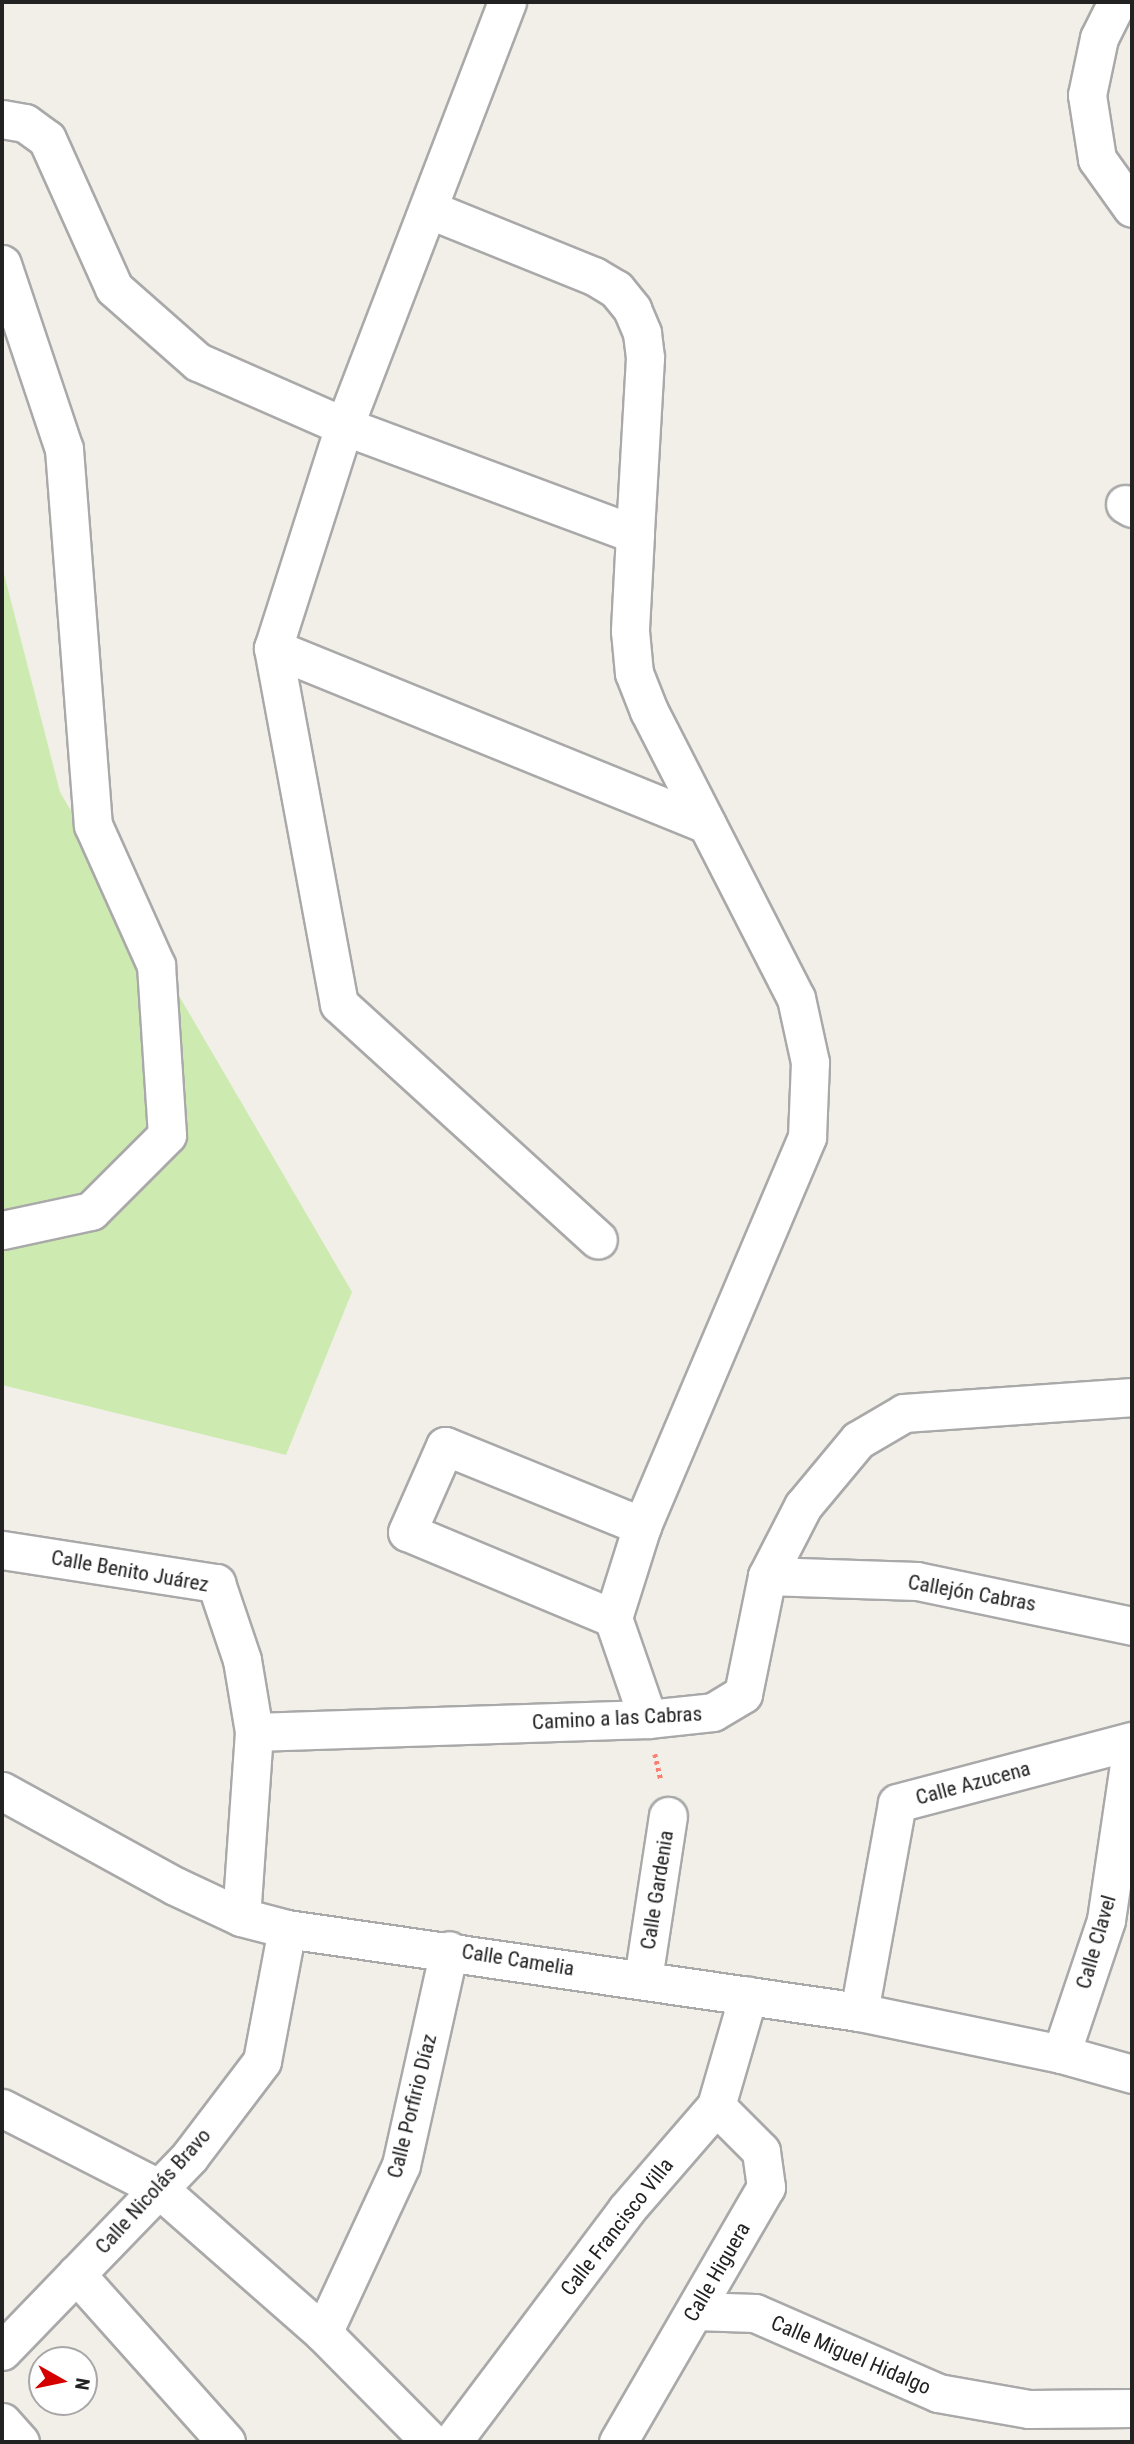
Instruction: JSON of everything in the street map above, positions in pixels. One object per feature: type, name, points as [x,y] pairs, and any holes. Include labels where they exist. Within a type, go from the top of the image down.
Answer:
[{"type":"street","points":[[507,2],[344,426],[273,648],[339,1004],[598,1240]]},
{"type":"street","points":[[1117,2],[1099,38],[1087,95],[1097,159],[1132,208]]},
{"type":"street","points":[[2,119],[25,123],[47,139],[114,288],[198,362],[344,426],[635,534]]},
{"type":"street","points":[[428,209],[594,276],[616,289],[632,309],[642,333],[645,358],[630,631],[635,673],[649,710],[796,998],[810,1062],[807,1137],[642,1526],[613,1618],[648,1719]]},
{"type":"street","points":[[2,264],[64,449],[93,825],[156,965],[167,1135],[91,1211],[2,1230]]},
{"type":"street","points":[[273,648],[707,824]]},
{"type":"street","name":"Camino a las Cabras","points":[[254,1732],[648,1719],[713,1712],[743,1694],[767,1576],[803,1506],[858,1440],[904,1413],[1132,1397]]},
{"type":"street","points":[[613,1618],[407,1532],[445,1446],[642,1526]]},
{"type":"street","name":"Calle Benito Juárez","points":[[2,1550],[216,1583],[242,1660],[254,1732],[241,1917]]},
{"type":"street","name":"Callejón Cabras","points":[[767,1576],[917,1581],[1132,1626]]},
{"type":"street","name":"Calle Azucena","points":[[859,2012],[897,1803],[1132,1742]]},
{"type":"street","name":"Calle Clavel","points":[[1061,2054],[1106,1920],[1132,1742]]},
{"type":"street","name":"Calle Camelia","points":[[2,1791],[175,1886],[241,1917],[287,1929],[449,1950],[859,2012],[1061,2054],[1132,2074]]},
{"type":"street","name":"Calle Gardenia","points":[[643,1979],[668,1816]]},
{"type":"street","name":"Calle Nicolás Bravo","points":[[2,2351],[190,2156],[262,2061],[287,1929]]},
{"type":"street","name":"Calle Porfirio Díaz","points":[[323,2333],[401,2165],[449,1950]]},
{"type":"street","name":"Calle Francisco Villa","points":[[452,2442],[626,2210],[716,2106],[748,1996]]},
{"type":"street","name":"Calle Higuera","points":[[618,2442],[765,2188],[761,2151],[716,2106]]},
{"type":"street","points":[[2,2108],[158,2188],[323,2333],[431,2442]]},
{"type":"street","points":[[76,2274],[226,2442]]},
{"type":"street","name":"Calle Miguel Hidalgo","points":[[695,2311],[755,2313],[938,2393],[1029,2409],[1132,2408]]},
{"type":"street","points":[[2,2422],[20,2442]]},
{"type":"path","name":"Calle Gardenia","points":[[648,1719],[668,1816]]},
{"type":"green space","points":[[2,566],[60,792],[352,1292],[286,1455],[2,1385]]}]
